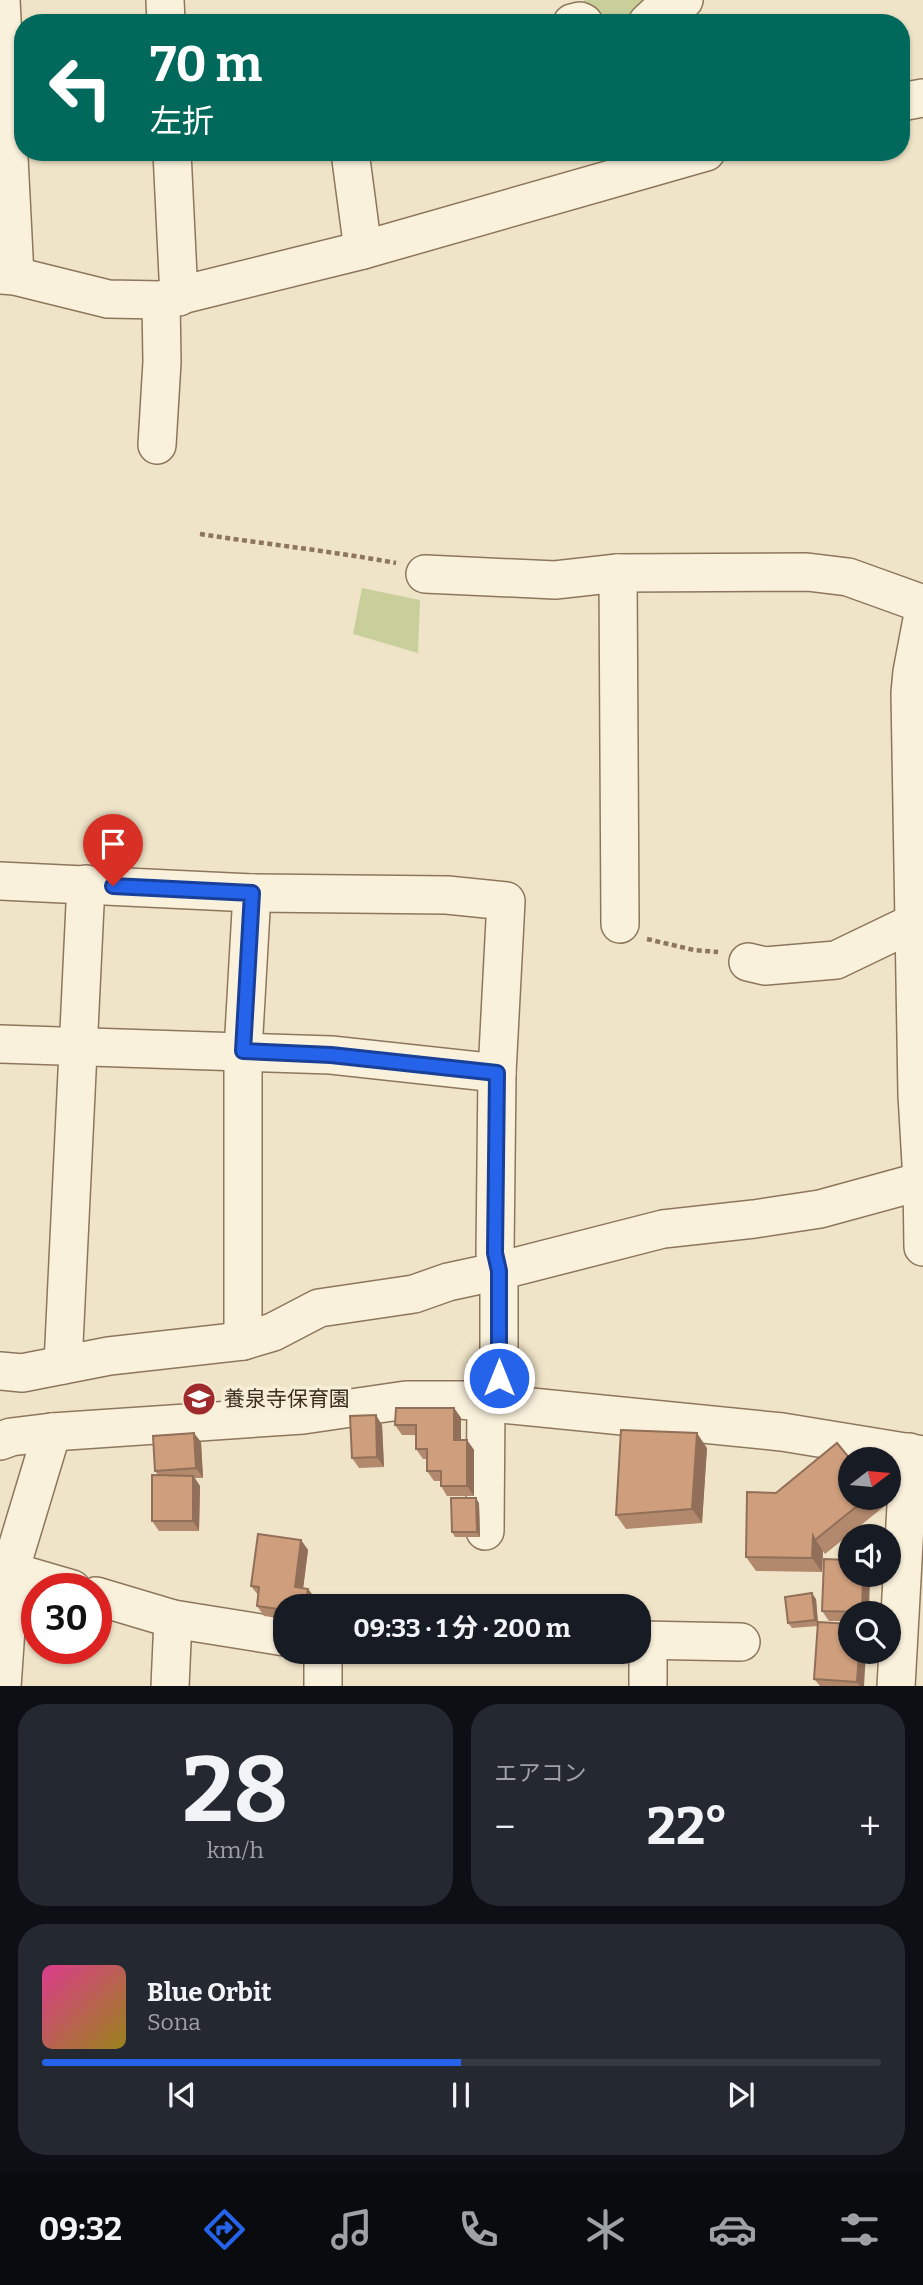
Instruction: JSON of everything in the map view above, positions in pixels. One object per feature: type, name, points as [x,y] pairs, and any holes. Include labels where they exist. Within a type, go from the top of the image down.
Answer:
[{"type":"street","points":[[1,0],[7,276],[108,299],[170,299],[363,250],[648,161]]},
{"type":"street","points":[[657,14],[668,4],[684,0]]},
{"type":"street","points":[[157,445],[162,362],[170,299],[172,161]]},
{"type":"street","points":[[351,161],[363,250]]},
{"type":"street","points":[[618,573],[620,924]]},
{"type":"street","points":[[425,574],[555,580],[618,573],[821,574],[848,576],[923,604]]},
{"type":"street","points":[[923,614],[910,693],[913,923],[923,1247]]},
{"type":"street","points":[[0,881],[252,893],[447,895],[506,901],[497,1073],[495,1253],[499,1271],[485,1531]]},
{"type":"street","points":[[63,1365],[86,884]]},
{"type":"street","points":[[243,1341],[243,1051],[252,893]]},
{"type":"street","points":[[748,962],[765,966],[836,960],[913,923]]},
{"type":"street","points":[[0,1044],[331,1055],[497,1073]]},
{"type":"street","points":[[0,1371],[22,1373],[109,1356],[243,1341],[273,1332],[319,1308],[414,1294],[448,1282],[663,1229],[820,1209],[922,1158]]},
{"type":"street","points":[[0,1441],[10,1437],[52,1432],[303,1415],[406,1400],[492,1404],[782,1432],[916,1454],[896,1686]]},
{"type":"street","points":[[2,1686],[5,1569],[52,1432]]},
{"type":"street","points":[[112,1601],[173,1619],[273,1635]]},
{"type":"street","points":[[170,1686],[173,1619]]},
{"type":"street","points":[[651,1640],[741,1642]]},
{"type":"street","points":[[922,1686],[923,1641]]},
{"type":"street","points":[[323,1664],[323,1686]]},
{"type":"street","points":[[646,1664],[648,1686]]},
{"type":"path","points":[[200,534],[277,547],[330,551],[417,567],[425,574]]},
{"type":"path","points":[[620,924],[625,931],[655,943],[726,952],[748,962]]},
{"type":"green space","points":[[584,0],[651,0],[636,14],[598,14],[582,6]]},
{"type":"green space","points":[[362,588],[420,600],[418,653],[353,634]]},
{"type":"building","points":[[396,1408],[454,1408],[454,1440],[467,1440],[467,1486],[441,1486],[441,1471],[427,1471],[427,1449],[416,1449],[416,1425],[395,1425]]},
{"type":"building","points":[[376,1415],[377,1457],[352,1458],[350,1416]]},
{"type":"building","points":[[621,1430],[697,1433],[692,1509],[616,1515]]},
{"type":"building","points":[[194,1433],[196,1468],[155,1471],[153,1436]]},
{"type":"building","points":[[837,1443],[840,1447],[838,1447],[838,1510],[852,1510],[815,1540],[813,1536],[812,1558],[746,1557],[747,1492],[776,1493]]},
{"type":"building","points":[[152,1475],[193,1476],[193,1521],[152,1521]]},
{"type":"building","points":[[451,1498],[476,1498],[477,1532],[452,1532]]},
{"type":"building","points":[[258,1534],[301,1540],[295,1587],[308,1589],[307,1594],[273,1594],[273,1608],[257,1606],[259,1587],[251,1586]]},
{"type":"building","points":[[824,1559],[838,1560],[838,1587],[863,1587],[862,1601],[838,1601],[838,1611],[822,1611]]},
{"type":"building","points":[[812,1593],[815,1620],[788,1623],[785,1597]]},
{"type":"building","points":[[818,1622],[838,1623],[838,1664],[858,1664],[857,1682],[814,1679]]},
{"type":"place","name":"養泉寺保育園","points":[[199,1399]]},
{"type":"route","points":[[113,886],[252,893],[243,1051],[331,1055],[497,1073],[495,1253],[499,1271],[499,1378]]}]
